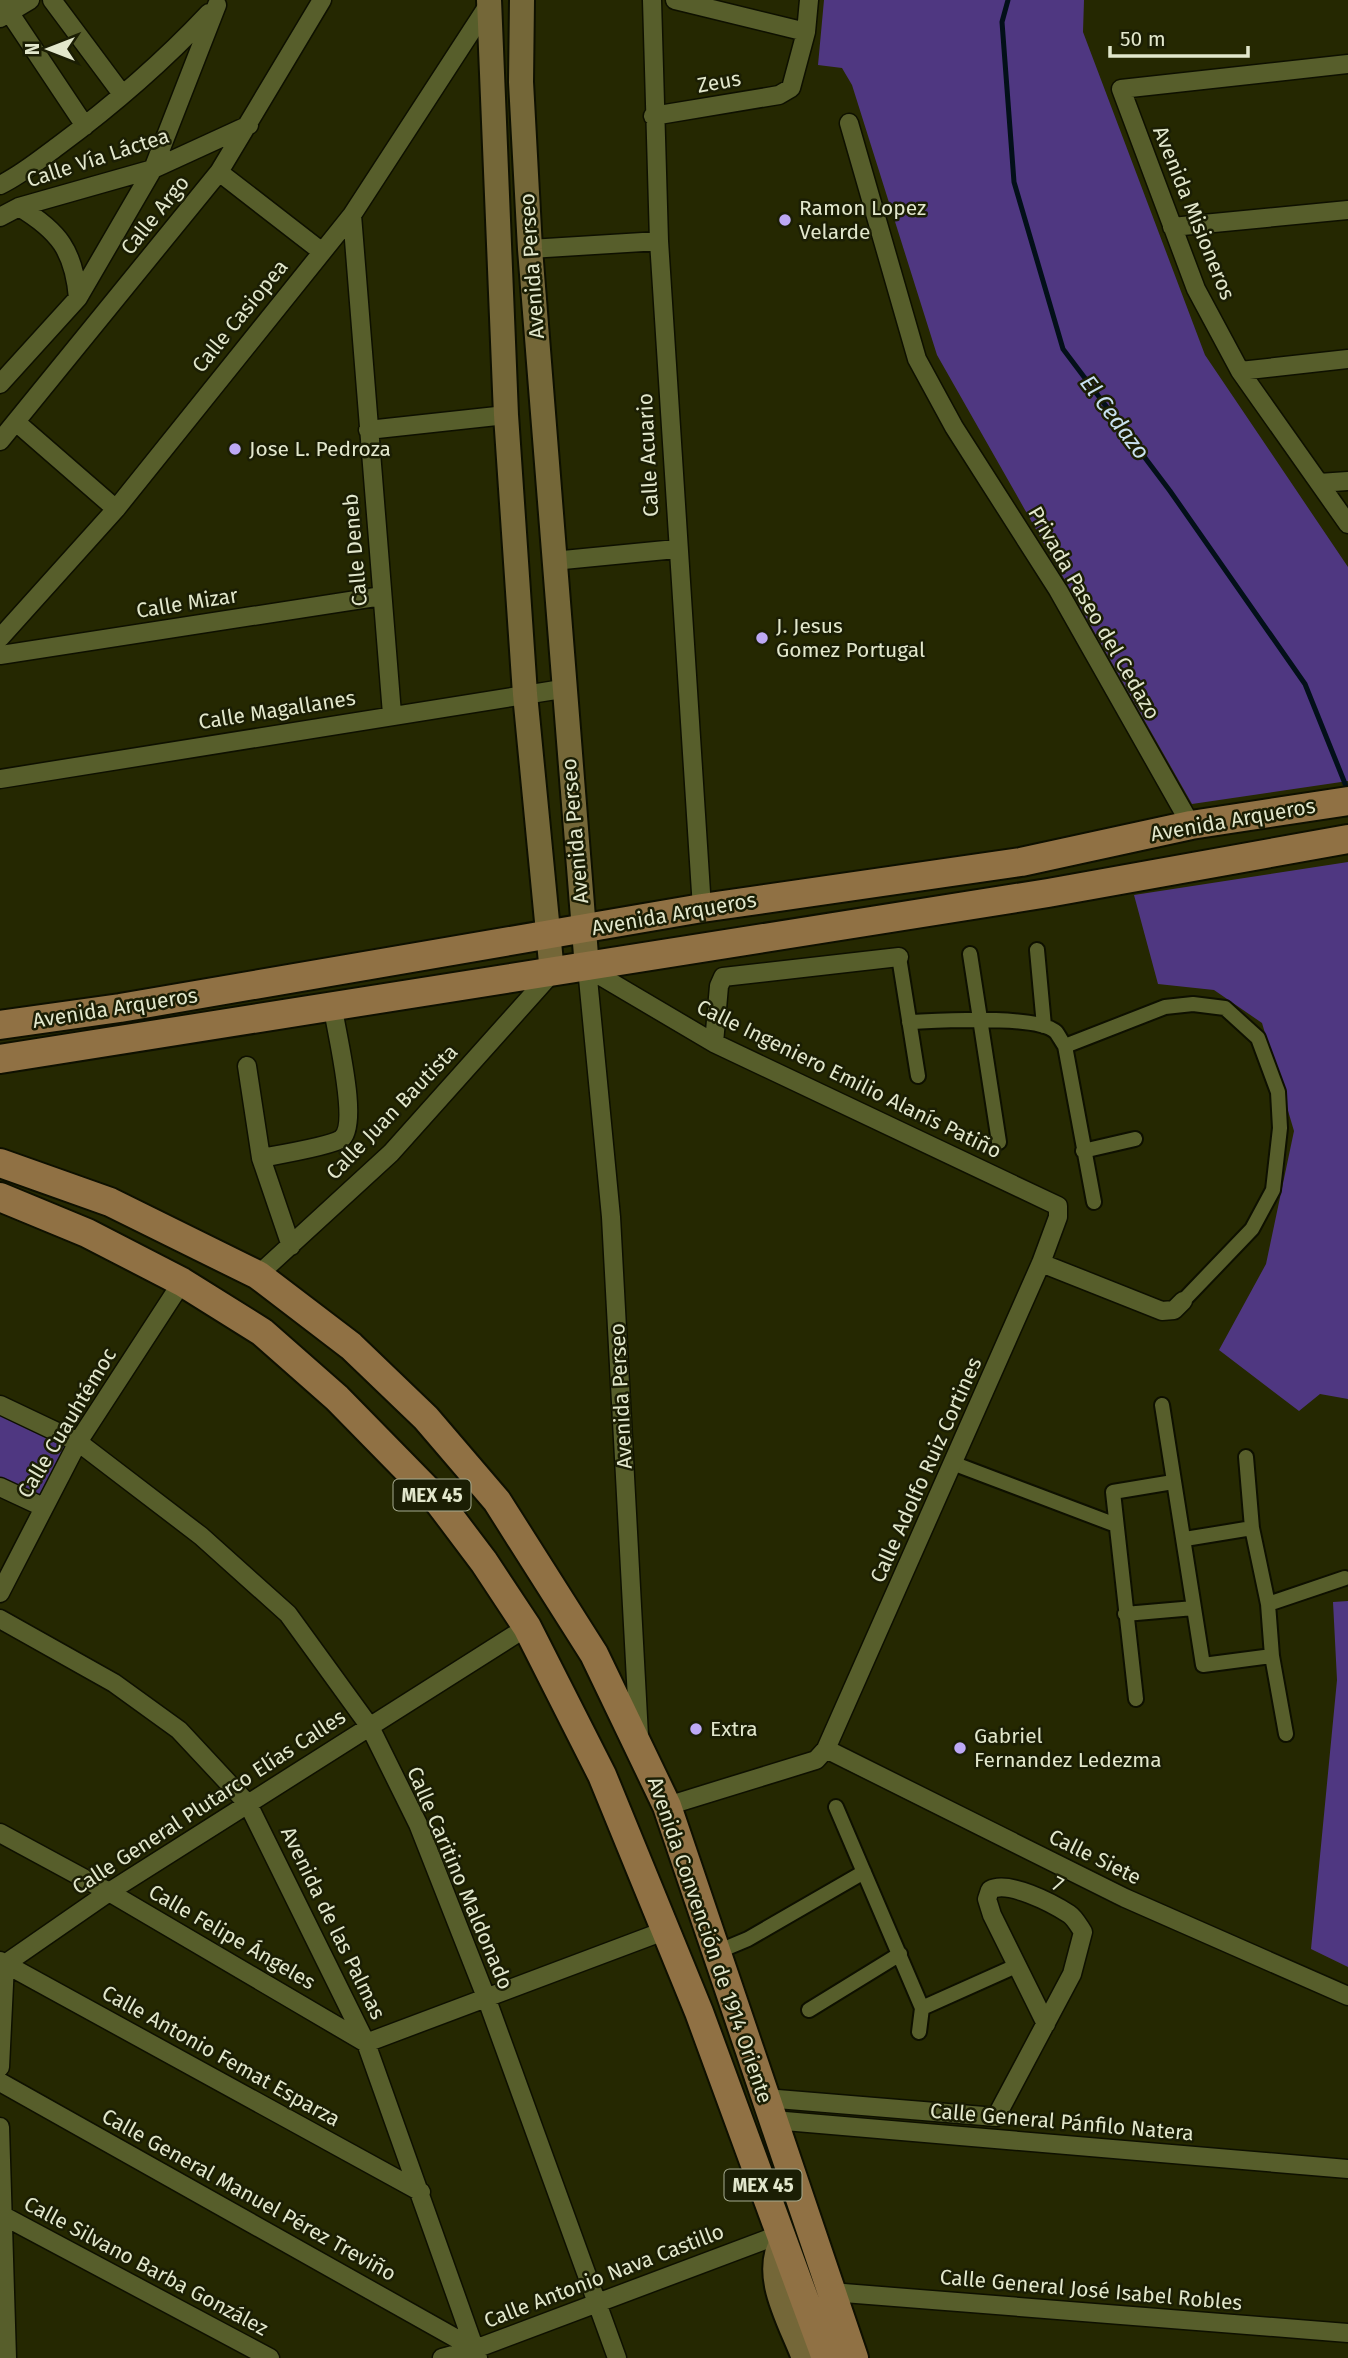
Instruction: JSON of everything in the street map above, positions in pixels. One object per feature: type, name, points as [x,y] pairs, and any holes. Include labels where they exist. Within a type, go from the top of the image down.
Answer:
[{"type":"main road","name":"Avenida Perseo","points":[[522,0],[521,82],[530,249],[562,689],[587,968]]},
{"type":"main road","name":"Avenida Perseo","points":[[489,2],[506,415],[525,694],[552,974]]},
{"type":"main road","name":"Avenida Arqueros","points":[[0,1024],[583,930],[702,908],[1021,862],[1191,825],[1348,801]]},
{"type":"main road","name":"Avenida Arqueros","points":[[0,1059],[552,974],[1048,893],[1348,839]]},
{"type":"main road","name":"Avenida Convención de 1914 Oriente","points":[[0,1163],[110,1202],[258,1275],[351,1346],[426,1418],[497,1501],[594,1654],[667,1806],[831,2292]]},
{"type":"main road","name":"Avenida Convención de 1914 Oriente","points":[[0,1197],[87,1233],[181,1282],[262,1332],[337,1398],[438,1500],[527,1627],[602,1775],[699,2012],[782,2237]]},
{"type":"main road","name":"MEX 45","points":[[782,2237],[847,2357]]},
{"type":"main road","points":[[782,2237],[775,2252],[776,2285],[804,2358]]},
{"type":"main road","name":"MEX 45","points":[[831,2292],[847,2357]]},
{"type":"street","points":[[30,0],[5,10],[85,126]]},
{"type":"street","points":[[52,0],[122,94]]},
{"type":"street","name":"Calle Argo","points":[[0,441],[219,172],[322,0]]},
{"type":"street","name":"Calle Acuario","points":[[652,0],[653,116],[659,241],[676,549],[702,908]]},
{"type":"street","points":[[675,0],[806,32],[809,0]]},
{"type":"street","name":"Calle Casiopea","points":[[0,638],[116,509],[352,215],[489,2]]},
{"type":"street","name":"Calle Vía Láctea","points":[[0,185],[14,178],[85,126],[176,48],[219,3]]},
{"type":"street","name":"Calle Argo","points":[[0,384],[78,298],[153,169],[219,3]]},
{"type":"street","name":"Zeus","points":[[653,116],[779,95],[791,88],[806,32]]},
{"type":"street","name":"Avenida Misioneros","points":[[1348,64],[1121,89],[1196,289],[1240,371],[1348,524]]},
{"type":"street","name":"Privada Paseo del Cedazo","points":[[849,123],[917,359],[954,427],[1058,590],[1191,825]]},
{"type":"street","name":"Calle Vía Láctea","points":[[0,217],[19,207],[153,169],[249,125]]},
{"type":"street","points":[[219,172],[321,251]]},
{"type":"street","points":[[19,207],[48,224],[64,247],[76,270],[78,298]]},
{"type":"street","points":[[1172,228],[1348,210]]},
{"type":"street","name":"Calle Deneb","points":[[352,215],[392,714]]},
{"type":"street","points":[[530,249],[659,241]]},
{"type":"street","points":[[1240,371],[1348,359]]},
{"type":"street","points":[[368,430],[506,415]]},
{"type":"street","points":[[16,422],[116,509]]},
{"type":"street","points":[[1319,483],[1348,481]]},
{"type":"street","points":[[553,561],[676,549]]},
{"type":"street","name":"Calle Mizar","points":[[0,655],[382,596]]},
{"type":"street","name":"Calle Magallanes","points":[[0,779],[392,714],[562,689]]},
{"type":"street","points":[[1037,950],[1044,1026]]},
{"type":"street","points":[[970,954],[999,1142]]},
{"type":"street","points":[[714,1043],[719,986],[723,977],[899,957],[918,1076]]},
{"type":"street","name":"Calle Ingeniero Emilio Alanís Patiño","points":[[587,968],[714,1043],[1058,1206]]},
{"type":"street","name":"Avenida Perseo","points":[[587,968],[611,1217],[640,1746]]},
{"type":"street","name":"Calle Juan Bautista","points":[[258,1275],[391,1153],[552,974]]},
{"type":"street","points":[[1041,1263],[1162,1311],[1174,1310],[1252,1229],[1273,1190],[1280,1128],[1278,1092],[1258,1038],[1225,1009],[1194,1004],[1166,1007],[1065,1046]]},
{"type":"street","points":[[261,1158],[340,1140],[349,1129],[349,1109],[333,1008]]},
{"type":"street","points":[[909,1022],[979,1018],[1044,1026],[1055,1031],[1065,1046],[1094,1202]]},
{"type":"street","points":[[247,1066],[261,1158],[291,1246]]},
{"type":"street","points":[[1083,1151],[1135,1139]]},
{"type":"street","name":"Calle Adolfo Ruiz Cortines","points":[[826,1749],[955,1464],[1041,1263],[1058,1217],[1058,1206]]},
{"type":"street","name":"Calle Cuauhtémoc","points":[[0,1593],[78,1442],[181,1282]]},
{"type":"street","name":"Calle Caritino Maldonado","points":[[0,1405],[78,1442],[191,1528],[288,1614],[370,1727],[418,1824],[486,1997],[617,2358]]},
{"type":"street","points":[[1162,1405],[1203,1665],[1272,1656]]},
{"type":"street","points":[[1246,1457],[1252,1528],[1268,1604],[1272,1656],[1286,1734]]},
{"type":"street","points":[[955,1464],[1116,1525]]},
{"type":"street","points":[[1136,1699],[1113,1493],[1173,1482]]},
{"type":"street","points":[[0,1487],[43,1507]]},
{"type":"street","points":[[1185,1539],[1252,1528]]},
{"type":"street","points":[[1268,1604],[1345,1578]]},
{"type":"street","points":[[1125,1614],[1194,1608]]},
{"type":"street","name":"Avenida de las Palmas","points":[[0,1619],[114,1683],[179,1730],[248,1804],[366,2042],[477,2353]]},
{"type":"street","name":"Calle General Plutarco Elías Calles","points":[[3,1962],[527,1627]]},
{"type":"street","points":[[667,1806],[816,1760],[826,1749]]},
{"type":"street","name":"Calle Siete","points":[[826,1749],[1125,1898],[1348,1996]]},
{"type":"street","points":[[836,1807],[922,2008],[919,2032]]},
{"type":"street","name":"Calle Felipe Ángeles","points":[[0,1833],[109,1892],[366,2042]]},
{"type":"street","points":[[717,1952],[748,1939],[864,1872]]},
{"type":"street","name":"7","points":[[769,2109],[996,2117],[1046,2024],[1072,1974],[1083,1932],[1071,1915],[1014,1888],[999,1885],[990,1890],[987,1899],[1016,1966],[1046,2024]]},
{"type":"street","points":[[366,2042],[664,1931]]},
{"type":"street","points":[[809,2010],[900,1954]]},
{"type":"street","points":[[0,2067],[3,1962]]},
{"type":"street","name":"Calle Antonio Femat Esparza","points":[[3,1962],[421,2192]]},
{"type":"street","points":[[922,2008],[1016,1966]]},
{"type":"street","name":"Calle General Manuel Pérez Treviño","points":[[0,2082],[477,2353]]},
{"type":"street","name":"Calle General Pánfilo Natera","points":[[769,2109],[1348,2169]]},
{"type":"street","points":[[0,2127],[7,2358]]},
{"type":"street","name":"Calle Silvano Barba González","points":[[1,2214],[270,2358]]},
{"type":"street","name":"Calle Antonio Nava Castillo","points":[[442,2358],[477,2353],[597,2301],[782,2237]]},
{"type":"street","name":"Calle General José Isabel Robles","points":[[831,2292],[1348,2333]]},
{"type":"shaded area","points":[[824,0],[1084,0],[1083,32],[1205,355],[1348,567],[1348,781],[1192,804],[937,355],[852,85],[842,68],[818,65]]},
{"type":"shaded area","points":[[1348,862],[1348,1399],[1320,1394],[1299,1411],[1219,1350],[1266,1264],[1294,1131],[1262,1023],[1214,990],[1158,984],[1134,895]]},
{"type":"shaded area","points":[[0,1405],[78,1442],[43,1507],[0,1487]]},
{"type":"shaded area","points":[[1348,1601],[1348,1967],[1311,1949],[1337,1680],[1333,1602]]},
{"type":"waterway","name":"El Cedazo","points":[[1008,0],[1002,22],[1014,182],[1063,349],[1170,491],[1305,684],[1348,791]]},
{"type":"place","name":"Ramon Lopez Velarde","points":[[785,220]]},
{"type":"place","name":"Jose L. Pedroza","points":[[235,449]]},
{"type":"place","name":"J. Jesus Gomez Portugal","points":[[762,638]]},
{"type":"place","name":"Extra","points":[[696,1729]]},
{"type":"place","name":"Gabriel Fernandez Ledezma","points":[[960,1748]]}]
